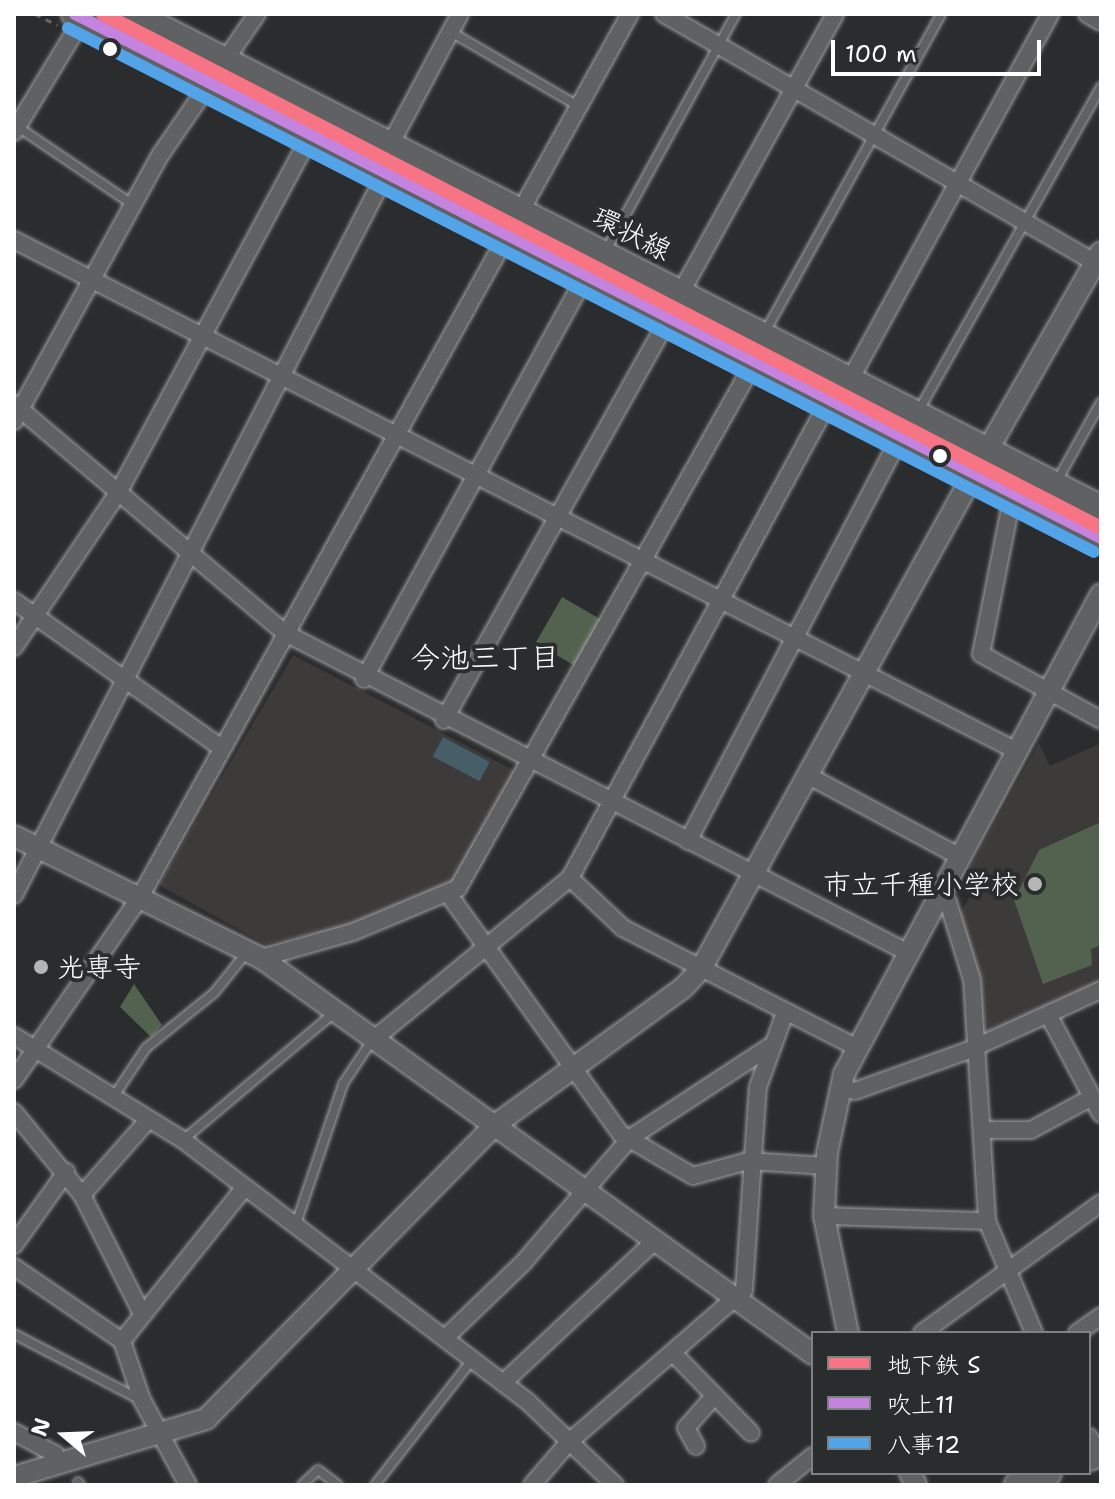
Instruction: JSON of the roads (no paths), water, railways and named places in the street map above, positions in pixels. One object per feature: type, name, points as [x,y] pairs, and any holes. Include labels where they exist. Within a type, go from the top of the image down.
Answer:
[{"type":"main road","name":"環状線","points":[[133,14],[166,21],[216,71],[311,134],[386,173],[513,223],[604,254],[850,380],[908,425]]},
{"type":"main road","name":"環状線","points":[[76,21],[216,71],[390,145],[513,223],[586,275],[669,318],[830,399],[908,425],[981,462],[1055,485],[1101,509]]},
{"type":"main road","name":"環状線","points":[[981,462],[1013,493],[1101,538]]},
{"type":"main road","points":[[1018,1485],[1043,1475]]},
{"type":"street","points":[[257,14],[216,71],[133,205],[16,411],[285,633],[364,679],[905,951]]},
{"type":"street","points":[[390,145],[460,14]]},
{"type":"street","points":[[14,1080],[139,899],[630,14]]},
{"type":"street","points":[[14,1477],[206,1419],[352,1267],[495,1125],[701,969],[862,671],[1099,260],[1026,222],[664,14]]},
{"type":"street","points":[[680,294],[835,14]]},
{"type":"street","points":[[850,380],[956,181],[1050,14]]},
{"type":"street","points":[[17,120],[76,21]]},
{"type":"street","points":[[14,647],[31,613],[118,493],[311,134]]},
{"type":"street","points":[[14,895],[186,553],[386,173]]},
{"type":"street","points":[[14,240],[1015,750]]},
{"type":"street","points":[[364,679],[586,275]]},
{"type":"street","points":[[444,720],[669,318]]},
{"type":"street","points":[[254,955],[449,895],[531,761],[755,361]]},
{"type":"street","points":[[374,1039],[492,948],[570,878],[830,399]]},
{"type":"street","points":[[688,841],[793,637],[908,425]]},
{"type":"street","points":[[1013,493],[981,654],[1101,720]]},
{"type":"street","points":[[848,1331],[824,1216],[826,1166],[840,1088],[854,1046],[1101,594]]},
{"type":"street","points":[[14,601],[222,748]]},
{"type":"street","points":[[807,775],[957,855]]},
{"type":"street","points":[[14,836],[254,955],[811,1353]]},
{"type":"street","points":[[570,878],[623,928],[854,1046]]},
{"type":"street","points":[[449,895],[492,948],[574,1067],[630,1138],[693,1176],[748,1161],[826,1166]]},
{"type":"street","points":[[936,895],[948,902],[972,980],[987,1221],[1004,1274],[1033,1331]]},
{"type":"street","points":[[840,1088],[855,1091],[977,1046],[1101,990]]},
{"type":"street","points":[[532,1485],[574,1440],[744,1290],[748,1161],[769,1047],[785,1013]]},
{"type":"street","points":[[1048,1014],[1101,1114]]},
{"type":"street","points":[[14,1036],[37,1047],[183,1140],[503,1383],[574,1440],[615,1485]]},
{"type":"street","points":[[445,1338],[630,1138],[769,1047]]},
{"type":"street","points":[[983,1130],[1031,1130],[1092,1097]]},
{"type":"street","points":[[14,1112],[82,1195],[142,1314]]},
{"type":"street","points":[[82,1195],[149,1119]]},
{"type":"street","points":[[14,1245],[66,1172]]},
{"type":"street","points":[[122,1341],[244,1188]]},
{"type":"street","points":[[925,1331],[1101,1203]]},
{"type":"street","points":[[824,1216],[987,1221]]},
{"type":"street","points":[[503,1383],[655,1241]]},
{"type":"street","points":[[14,1267],[122,1341],[142,1400],[188,1485]]},
{"type":"street","points":[[1080,1331],[1101,1316]]},
{"type":"street","points":[[674,1354],[751,1433]]},
{"type":"street","points":[[696,1446],[686,1428],[714,1396]]},
{"type":"street","points":[[14,1432],[55,1454],[59,1463]]},
{"type":"street","points":[[777,1485],[811,1458]]},
{"type":"lane","points":[[604,254],[736,14]]},
{"type":"lane","points":[[763,336],[941,14]]},
{"type":"lane","points":[[450,32],[578,106]]},
{"type":"lane","points":[[908,425],[1101,87]]},
{"type":"lane","points":[[17,120],[133,205]]},
{"type":"lane","points":[[1055,485],[1101,402]]},
{"type":"lane","points":[[114,1096],[146,1048],[214,993],[254,955]]},
{"type":"lane","points":[[183,1140],[335,1012]]},
{"type":"lane","points":[[295,1225],[343,1084],[374,1039]]},
{"type":"lane","points":[[14,1334],[142,1400]]},
{"type":"lane","points":[[375,1485],[472,1360]]},
{"type":"lane","points":[[302,1485],[318,1470],[338,1485]]},
{"type":"water","points":[[443,737],[490,762],[479,781],[433,756]]},
{"type":"metro line","name":"S","points":[[103,14],[1101,528]]},
{"type":"place","name":"市立千種小学校","points":[[1035,884]]},
{"type":"place","name":"光専寺","points":[[41,967]]},
{"type":"district","name":"今池三丁目","points":[[485,658]]}]
